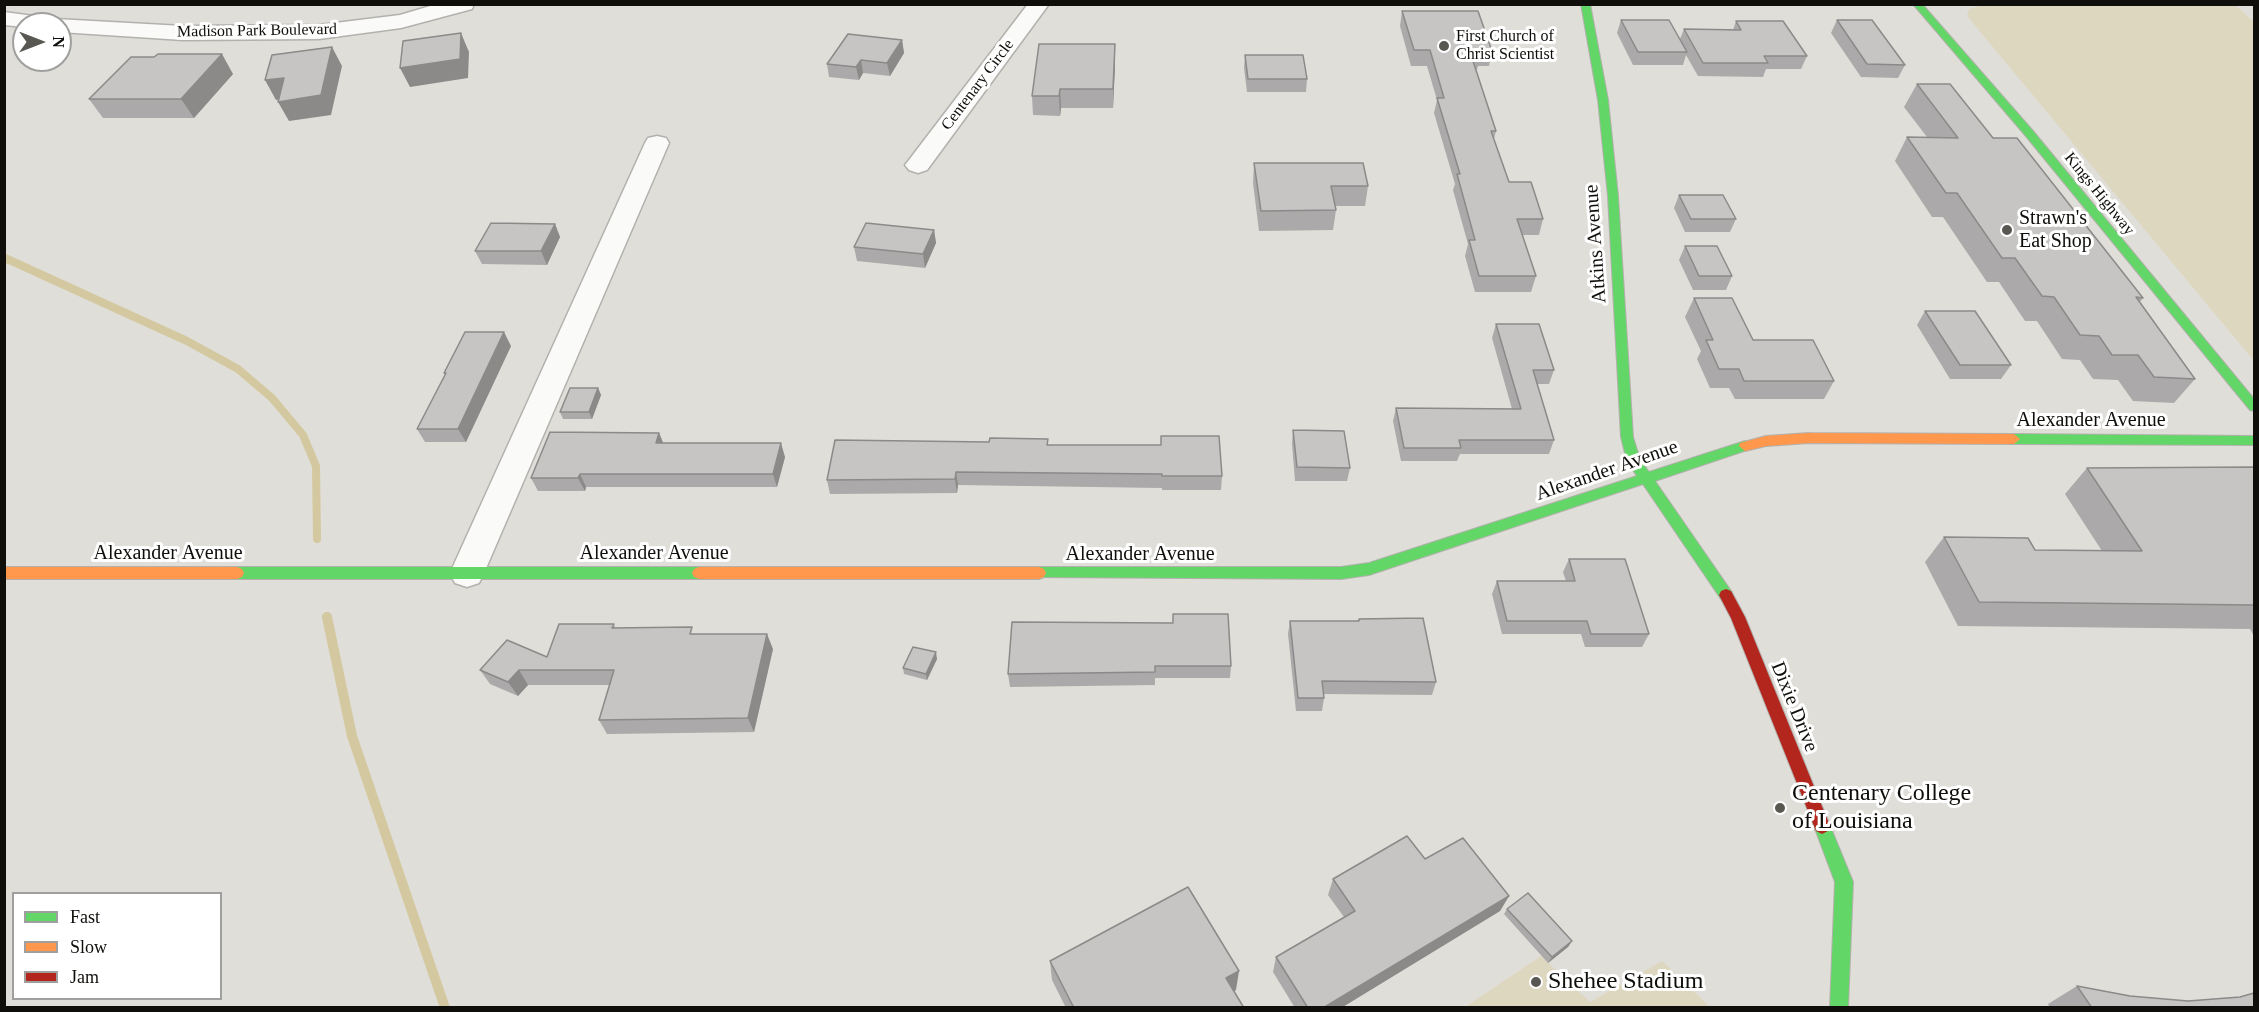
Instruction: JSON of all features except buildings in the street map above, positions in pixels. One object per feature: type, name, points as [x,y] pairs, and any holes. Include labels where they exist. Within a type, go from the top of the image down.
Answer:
[{"type":"street","name":"Centenary Circle","points":[[918,165],[1039,4]]},
{"type":"street","name":"Atkins Avenue","points":[[1585,4],[1603,100],[1613,196],[1627,437],[1634,460],[1646,478]]},
{"type":"street","name":"Kings Highway","points":[[1917,4],[2029,133],[2254,407]]},
{"type":"street","name":"Madison Park Boulevard","points":[[72,26],[183,33],[288,33],[357,29],[401,21],[458,6]]},
{"type":"street","points":[[467,573],[657,143]]},
{"type":"street","name":"Alexander Avenue","points":[[4,573],[1341,573],[1369,569],[1420,554],[1747,445],[1809,438],[2254,441]]},
{"type":"street","name":"Dixie Drive","points":[[1646,478],[1738,617],[1844,882],[1839,1008]]},
{"type":"shaded area","points":[[1983,5],[2235,5],[2254,22],[2254,361],[1967,16],[1969,9]]},
{"type":"shaded area","name":"Shehee Stadium","points":[[1541,956],[1590,1002],[1662,961],[1710,1007],[1465,1007]]},
{"type":"waterway","points":[[4,258],[8,260]]},
{"type":"waterway","points":[[5,258],[187,341],[238,369],[272,398],[303,435],[316,466],[317,539]]},
{"type":"waterway","points":[[327,617],[352,736],[445,1008]]},
{"type":"traffic: fast","points":[[1585,4],[1603,100],[1613,196],[1627,437],[1634,461],[1726,595]]},
{"type":"traffic: fast","points":[[1917,4],[2029,133],[2254,407]]},
{"type":"traffic: fast","points":[[2014,439],[2254,441]]},
{"type":"traffic: fast","points":[[1039,573],[1341,573],[1369,569],[1745,446]]},
{"type":"traffic: fast","points":[[237,573],[699,573]]},
{"type":"traffic: fast","points":[[1822,826],[1844,882],[1839,1008]]},
{"type":"traffic: slow","points":[[1745,446],[1766,441],[1809,438],[2014,439]]},
{"type":"traffic: slow","points":[[4,573],[237,573]]},
{"type":"traffic: slow","points":[[699,573],[1039,573]]},
{"type":"traffic: jam","points":[[1726,595],[1738,617],[1822,826]]},
{"type":"place","name":"First Church of Christ Scientist","points":[[1444,46]]},
{"type":"place","name":"Strawn's Eat Shop","points":[[2007,230]]},
{"type":"place","name":"Centenary College of Louisiana","points":[[1780,808]]},
{"type":"place","name":"Shehee Stadium","points":[[1536,982]]}]
